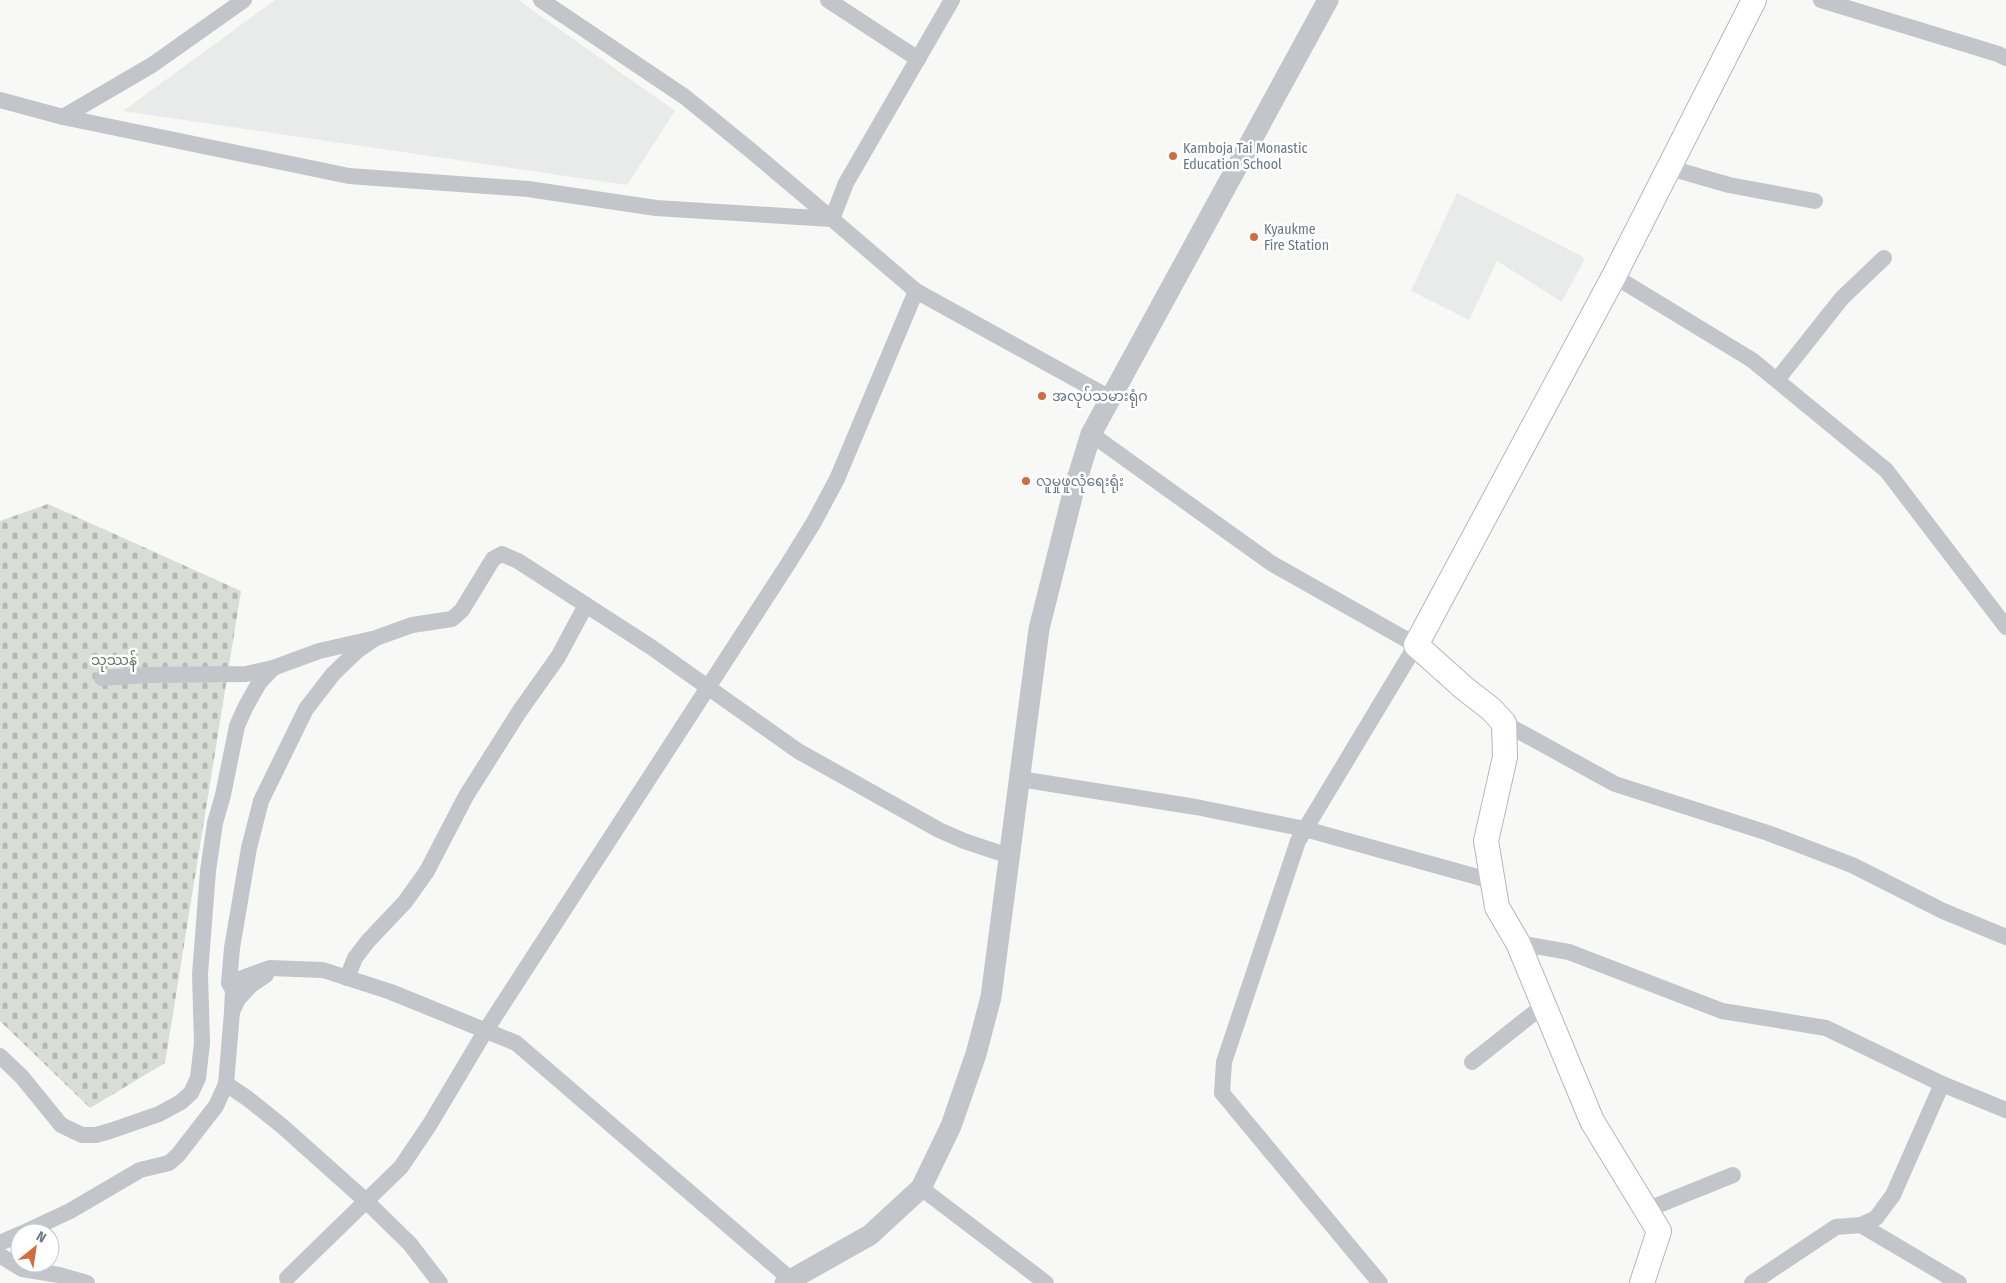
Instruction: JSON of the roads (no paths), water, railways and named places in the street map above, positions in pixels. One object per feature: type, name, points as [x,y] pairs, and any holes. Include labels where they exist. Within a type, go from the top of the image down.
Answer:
[{"type":"main road","points":[[1642,1283],[1659,1231],[1592,1121],[1518,943],[1497,907],[1486,841],[1505,757],[1504,723],[1416,645],[1614,276],[1754,0]]},
{"type":"street","points":[[63,117],[152,64],[244,0]]},
{"type":"street","points":[[541,0],[685,97],[750,149],[916,290],[1110,398]]},
{"type":"street","points":[[828,0],[918,59]]},
{"type":"street","points":[[832,219],[846,182],[952,0]]},
{"type":"street","points":[[229,983],[270,968],[323,970],[391,992],[516,1043],[791,1282],[870,1235],[921,1188],[951,1126],[976,1054],[991,997],[1039,629],[1074,489],[1091,434],[1328,0]]},
{"type":"street","points":[[1820,0],[2006,58]]},
{"type":"street","points":[[0,100],[63,117],[349,176],[528,190],[656,208],[832,219]]},
{"type":"street","points":[[1670,168],[1729,186],[1815,201]]},
{"type":"street","points":[[1776,380],[1842,298],[1884,258]]},
{"type":"street","points":[[1614,276],[1752,360],[1886,470],[2006,627]]},
{"type":"street","points":[[287,1278],[401,1167],[430,1124],[486,1030],[788,564],[814,522],[837,479],[916,290]]},
{"type":"street","points":[[1091,434],[1271,563],[1416,645],[1298,841],[1224,1062],[1222,1093],[1380,1283]]},
{"type":"street","points":[[102,678],[148,675],[246,674],[273,668],[319,650],[376,638],[412,625],[452,619],[462,610],[493,559],[502,554],[518,561],[651,647],[798,751],[930,825],[964,841],[1009,856]]},
{"type":"street","points":[[347,978],[355,958],[368,941],[405,902],[427,871],[466,796],[519,712],[558,657],[586,605]]},
{"type":"street","points":[[44,1223],[70,1211],[140,1170],[170,1163],[216,1106],[226,1084],[232,1012],[232,990],[229,983],[232,948],[249,848],[261,801],[306,709],[333,674],[357,651],[376,638]]},
{"type":"street","points":[[0,1056],[22,1077],[61,1125],[82,1135],[96,1135],[159,1114],[181,1102],[191,1093],[198,1078],[202,1043],[200,974],[214,822],[223,794],[237,726],[244,708],[260,683],[273,668]]},
{"type":"street","points":[[1504,723],[1615,784],[1768,833],[1852,865],[1943,911],[2006,937]]},
{"type":"street","points":[[1020,779],[1196,807],[1305,829],[1492,881]]},
{"type":"street","points":[[1518,943],[1569,952],[1722,1011],[1826,1028],[1942,1084],[2006,1110]]},
{"type":"street","points":[[232,1012],[238,999],[250,986],[275,968]]},
{"type":"street","points":[[1472,1062],[1544,1005]]},
{"type":"street","points":[[226,1084],[282,1126],[366,1201],[410,1244],[440,1283]]},
{"type":"street","points":[[1752,1283],[1836,1227],[1861,1225],[1876,1218],[1892,1195],[1942,1084]]},
{"type":"street","points":[[1646,1210],[1733,1175]]},
{"type":"street","points":[[921,1188],[1046,1283]]},
{"type":"street","points":[[1861,1225],[1959,1283]]},
{"type":"street","points":[[10,1242],[0,1250],[22,1269],[59,1275],[87,1283]]},
{"type":"place","name":"Kamboja Tai Monastic Education School","points":[[1173,156]]},
{"type":"place","name":"Kyaukme Fire Station","points":[[1254,237]]},
{"type":"place","name":"အလုပ်သမားရုံဂ","points":[[1042,396]]},
{"type":"place","name":"လူမှုဖူလုံရေးရုံး","points":[[1026,481]]},
{"type":"park label","name":"သုဿန်","points":[[114,660]]}]
